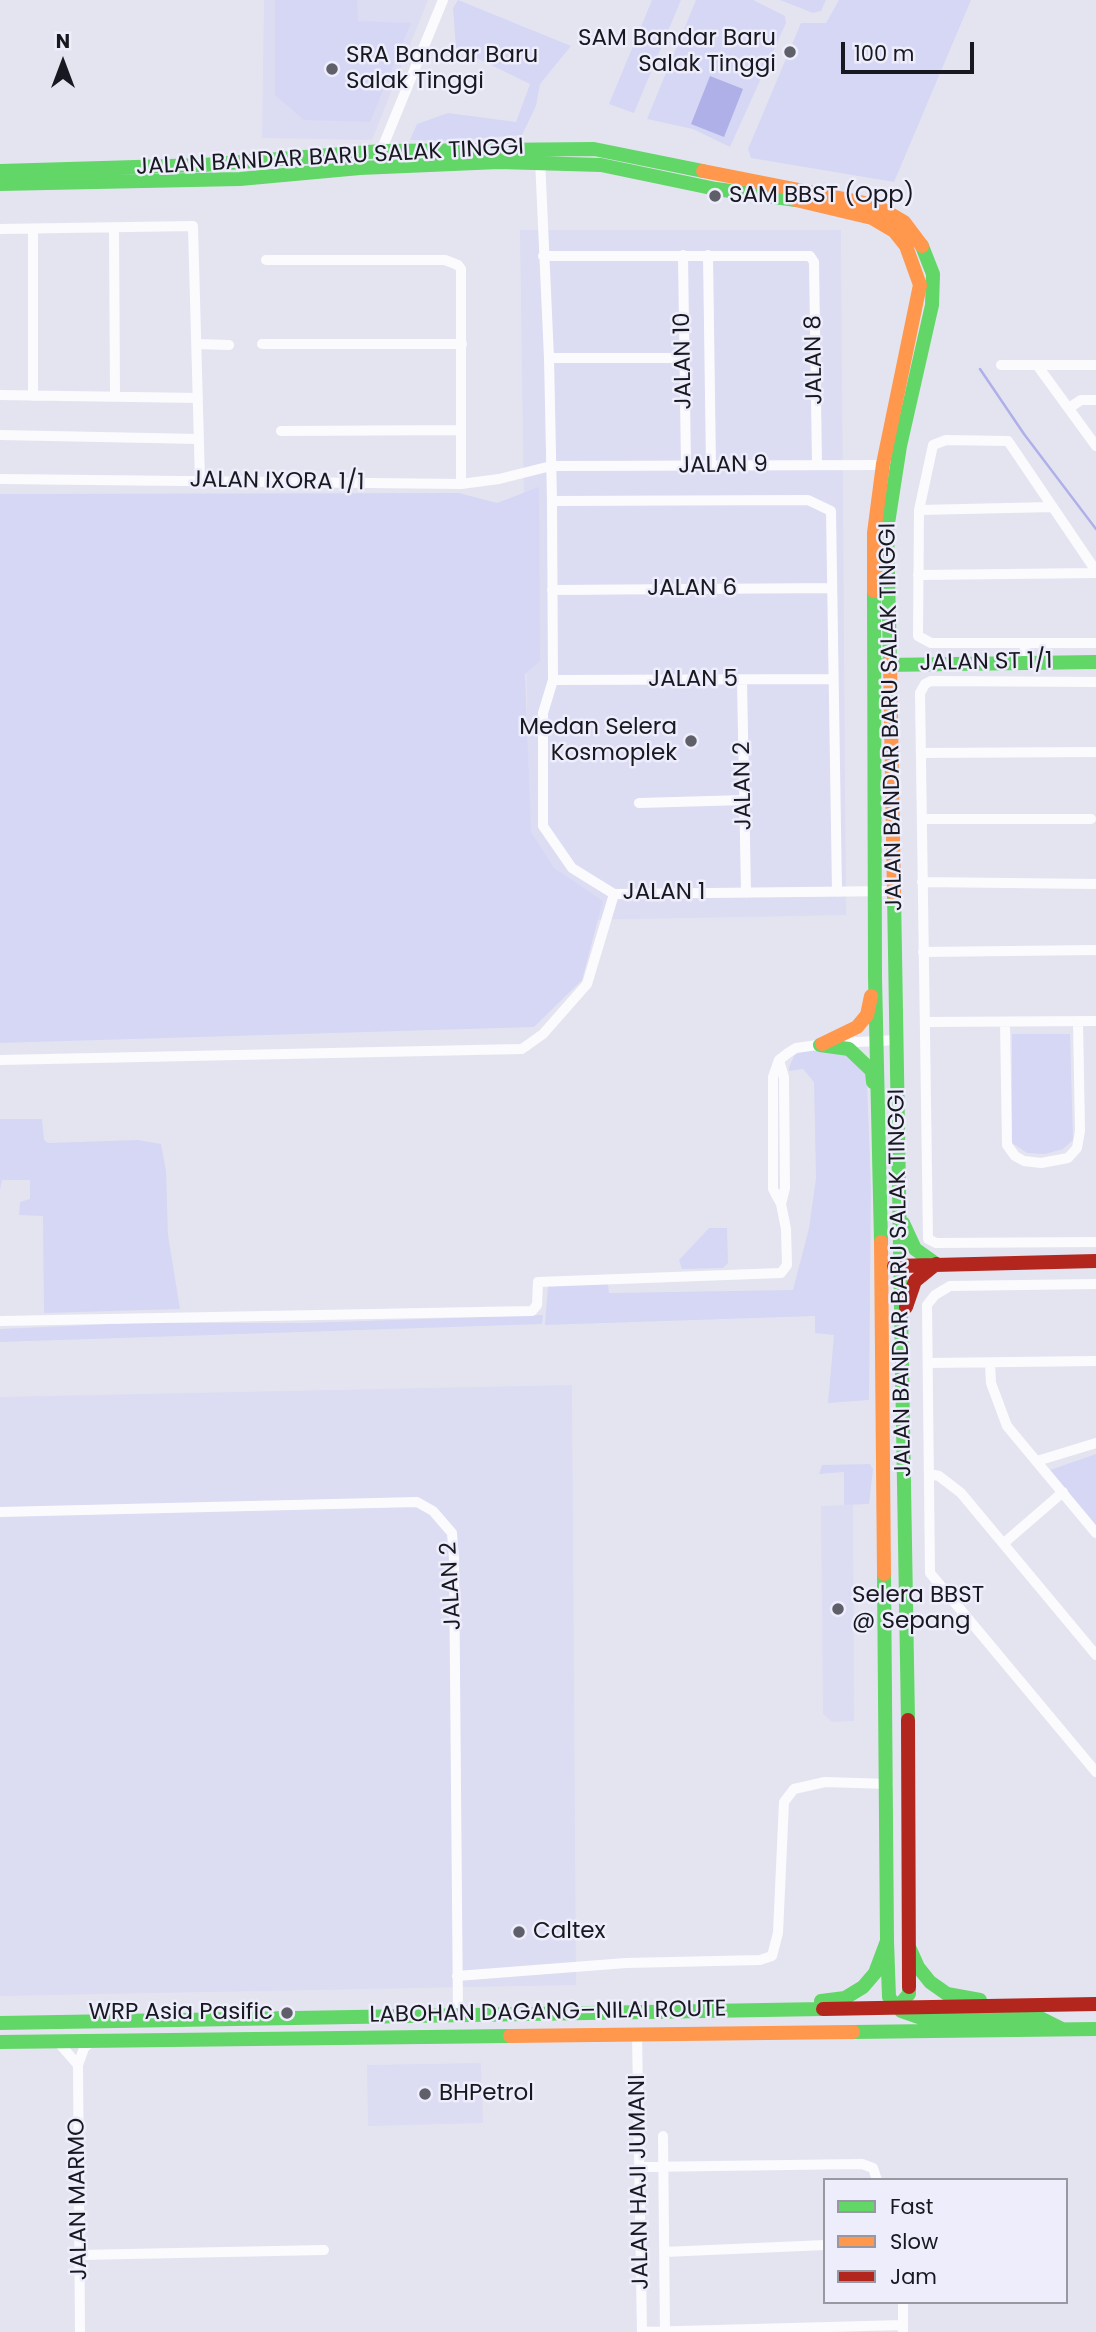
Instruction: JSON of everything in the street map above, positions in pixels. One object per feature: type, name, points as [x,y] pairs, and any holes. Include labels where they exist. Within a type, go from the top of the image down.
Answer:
[{"type":"main road","name":"JALAN BANDAR BARU SALAK TINGGI","points":[[0,172],[216,164],[381,151],[594,149],[814,190],[875,205],[904,222],[923,247],[933,274],[932,305],[889,465],[874,533],[876,978],[888,1783],[887,1941],[889,1997],[897,2008],[909,1994],[910,1949],[902,1318],[887,530],[889,465],[919,285],[906,246],[894,231],[872,218],[816,203],[716,189],[601,165],[381,167],[240,178],[0,184]]},
{"type":"main road","name":"JALAN ST 1/1","points":[[875,665],[1096,662]]},
{"type":"main road","points":[[820,1045],[849,1032],[867,1015],[876,978]]},
{"type":"main road","points":[[820,1045],[849,1049],[872,1071],[879,1150]]},
{"type":"main road","points":[[898,1207],[915,1249],[936,1264]]},
{"type":"main road","points":[[882,1267],[1096,1261]]},
{"type":"main road","points":[[902,1318],[915,1281],[936,1264]]},
{"type":"main road","points":[[888,1860],[909,1861]]},
{"type":"main road","points":[[768,2009],[845,1998],[863,1987],[875,1973],[887,1941]]},
{"type":"main road","points":[[910,1949],[918,1967],[930,1982],[947,1994],[1040,2005]]},
{"type":"main road","name":"LABOHAN DAGANG–NILAI ROUTE","points":[[0,2023],[1096,2004]]},
{"type":"main road","points":[[761,2031],[782,2019],[866,2017],[897,2008],[921,2018],[1040,2018],[1066,2030]]},
{"type":"main road","name":"LABOHAN DAGANG–NILAI ROUTE","points":[[0,2042],[1096,2029]]},
{"type":"street","points":[[381,167],[381,151],[443,0]]},
{"type":"street","points":[[539,148],[549,358],[553,680]]},
{"type":"street","points":[[0,229],[193,226],[200,481]]},
{"type":"street","points":[[114,228],[116,397]]},
{"type":"street","points":[[33,229],[33,396]]},
{"type":"street","name":"JALAN 10","points":[[683,255],[686,467]]},
{"type":"street","points":[[543,256],[708,255]]},
{"type":"street","name":"JALAN 10","points":[[708,255],[711,467]]},
{"type":"street","name":"JALAN 8","points":[[708,255],[810,256],[814,262],[817,465]]},
{"type":"street","points":[[266,260],[446,260],[453,261],[461,269],[461,484]]},
{"type":"street","points":[[197,344],[229,345]]},
{"type":"street","points":[[262,344],[462,344]]},
{"type":"street","points":[[549,358],[683,358]]},
{"type":"street","points":[[1001,365],[1096,365]]},
{"type":"street","points":[[1037,365],[1096,446]]},
{"type":"street","points":[[0,395],[198,398]]},
{"type":"street","points":[[1069,408],[1081,400],[1096,400]]},
{"type":"street","points":[[281,430],[461,430]]},
{"type":"street","points":[[0,435],[199,439]]},
{"type":"street","points":[[1096,572],[1008,441],[946,440],[933,445],[919,510],[918,636],[931,643],[1096,643]]},
{"type":"street","name":"JALAN 9","points":[[551,466],[889,465]]},
{"type":"street","name":"JALAN IXORA 1/1","points":[[0,479],[461,484],[499,479],[551,466]]},
{"type":"street","points":[[552,501],[808,500],[831,511],[837,892]]},
{"type":"street","points":[[919,510],[1053,508]]},
{"type":"street","points":[[918,575],[1096,572]]},
{"type":"street","name":"JALAN 6","points":[[552,590],[832,588]]},
{"type":"street","points":[[1025,643],[1025,663]]},
{"type":"street","name":"JALAN 5","points":[[553,680],[833,679]]},
{"type":"street","name":"JALAN 1","points":[[553,680],[544,704],[543,827],[572,868],[614,894],[895,891]]},
{"type":"street","name":"JALAN 2","points":[[742,680],[746,893]]},
{"type":"street","points":[[1096,682],[931,681],[925,684],[920,693],[928,1240],[936,1243],[1096,1242]]},
{"type":"street","points":[[921,753],[1096,751]]},
{"type":"street","points":[[639,803],[745,800]]},
{"type":"street","points":[[922,818],[1091,819]]},
{"type":"street","points":[[922,883],[1096,884]]},
{"type":"street","points":[[0,1060],[522,1049],[543,1034],[587,984],[614,894]]},
{"type":"street","points":[[923,952],[1096,950]]},
{"type":"street","points":[[1005,1021],[1007,1145],[1015,1156],[1024,1161],[1041,1163],[1068,1158],[1077,1148],[1080,1131],[1078,1021]]},
{"type":"street","points":[[925,1022],[1096,1021]]},
{"type":"street","points":[[0,1321],[532,1311],[537,1305],[538,1282],[781,1273],[787,1265],[781,1204],[773,1189],[772,1143],[773,1077],[779,1060],[796,1048],[897,1040]]},
{"type":"street","points":[[1096,1284],[950,1286],[935,1295],[927,1305],[930,1573],[1096,1772]]},
{"type":"street","points":[[928,1363],[1096,1361]]},
{"type":"street","points":[[990,1363],[991,1383],[1007,1426],[1096,1532]]},
{"type":"street","points":[[1037,1461],[1096,1443]]},
{"type":"street","points":[[930,1474],[939,1476],[961,1493],[1096,1655]]},
{"type":"street","points":[[1004,1543],[1063,1492]]},
{"type":"street","name":"JALAN 2","points":[[0,1512],[417,1502],[433,1511],[452,1533],[454,1559],[458,2014]]},
{"type":"street","points":[[457,1976],[626,1963],[760,1960],[772,1956],[778,1933],[784,1802],[794,1789],[825,1782],[888,1783]]},
{"type":"street","name":"JALAN HAJI JUMANI","points":[[637,2033],[642,2332]]},
{"type":"street","points":[[58,2041],[78,2065]]},
{"type":"street","points":[[78,2065],[84,2048],[92,2041]]},
{"type":"street","name":"JALAN MARMO","points":[[78,2065],[80,2332]]},
{"type":"street","points":[[663,2136],[665,2332]]},
{"type":"street","points":[[641,2167],[862,2164],[873,2168],[876,2178]]},
{"type":"street","points":[[664,2252],[823,2245]]},
{"type":"street","points":[[80,2255],[324,2250]]},
{"type":"street","points":[[642,2332],[903,2329],[903,2304]]},
{"type":"shaded area","name":"SRA Bandar Baru Salak Tinggi","points":[[264,0],[428,0],[372,140],[262,138]]},
{"type":"shaded area","name":"SRA Bandar Baru Salak Tinggi","points":[[275,0],[357,0],[358,21],[411,23],[370,122],[304,120],[275,95]]},
{"type":"shaded area","points":[[458,0],[571,46],[540,84],[536,106],[522,135],[442,141],[410,140],[417,124],[448,113],[516,122],[530,84],[456,48],[453,8]]},
{"type":"shaded area","points":[[652,0],[681,0],[634,113],[609,104]]},
{"type":"shaded area","points":[[696,0],[753,0],[785,16],[786,23],[730,147],[693,129],[647,119]]},
{"type":"shaded area","points":[[780,0],[826,0],[821,11],[813,13]]},
{"type":"shaded area","points":[[839,0],[971,0],[894,182],[751,158],[748,149],[801,23],[826,23]]},
{"type":"shaded area","points":[[520,230],[841,230],[846,915],[530,921]]},
{"type":"shaded area","points":[[539,487],[540,661],[525,674],[531,832],[554,868],[603,901],[582,980],[534,1027],[0,1043],[0,494],[459,493],[497,503]]},
{"type":"shaded area","points":[[1012,1034],[1070,1034],[1073,1140],[1063,1149],[1045,1154],[1027,1153],[1012,1143]]},
{"type":"shaded area","points":[[838,1050],[851,1054],[865,1068],[867,1082],[871,1188],[869,1400],[828,1403],[834,1335],[815,1333],[815,1316],[545,1325],[548,1286],[608,1284],[609,1293],[793,1290],[809,1228],[816,1178],[814,1082],[803,1069],[789,1071],[789,1067],[795,1054],[801,1051]]},
{"type":"shaded area","points":[[0,1119],[42,1119],[44,1140],[48,1143],[138,1140],[161,1144],[166,1171],[168,1235],[180,1309],[44,1313],[43,1216],[19,1215],[20,1202],[30,1199],[30,1180],[2,1180],[0,1190]]},
{"type":"shaded area","points":[[709,1228],[727,1228],[728,1263],[723,1268],[682,1269],[679,1260]]},
{"type":"shaded area","points":[[543,1315],[542,1324],[0,1342],[0,1329],[133,1323],[303,1323]]},
{"type":"shaded area","points":[[572,1385],[576,1985],[0,1996],[0,1397]]},
{"type":"shaded area","points":[[1096,1454],[1096,1526],[1050,1470]]},
{"type":"shaded area","points":[[870,1464],[873,1469],[869,1504],[844,1505],[844,1472],[819,1474],[822,1465]]},
{"type":"shaded area","name":"Selera BBST @ Sepang","points":[[853,1505],[854,1721],[832,1722],[823,1714],[821,1506]]},
{"type":"shaded area","points":[[481,2063],[483,2123],[368,2126],[367,2065]]},
{"type":"water","points":[[710,76],[743,89],[724,137],[691,124]]},
{"type":"waterway","points":[[980,369],[1024,434],[1096,529]]},
{"type":"traffic: fast","points":[[0,171],[203,165],[381,151],[594,149],[703,171]]},
{"type":"traffic: fast","points":[[0,184],[240,179],[360,168],[499,162],[601,165],[716,189],[796,200]]},
{"type":"traffic: fast","points":[[890,662],[887,530],[900,446],[932,305],[933,274],[922,246]]},
{"type":"traffic: fast","points":[[874,591],[875,978],[881,1242]]},
{"type":"traffic: fast","points":[[884,665],[1096,662]]},
{"type":"traffic: fast","points":[[894,894],[908,1720]]},
{"type":"traffic: fast","points":[[820,1045],[849,1049],[872,1071],[873,1082]]},
{"type":"traffic: fast","points":[[903,1223],[915,1249],[936,1264]]},
{"type":"traffic: fast","points":[[884,1574],[887,1941],[889,1997],[897,2008],[909,1994],[909,1987]]},
{"type":"traffic: fast","points":[[821,2001],[845,1998],[863,1987],[875,1973],[887,1941]]},
{"type":"traffic: fast","points":[[910,1949],[918,1967],[930,1982],[947,1994],[980,2000]]},
{"type":"traffic: fast","points":[[0,2023],[823,2009]]},
{"type":"traffic: fast","points":[[901,2011],[921,2018],[1040,2018],[1062,2029]]},
{"type":"traffic: fast","points":[[853,2032],[1096,2029]]},
{"type":"traffic: fast","points":[[0,2042],[510,2036]]},
{"type":"traffic: slow","points":[[703,171],[875,205],[904,222],[922,246]]},
{"type":"traffic: slow","points":[[796,200],[872,218],[894,231],[906,246],[920,285],[883,464],[874,533],[874,591]]},
{"type":"traffic: slow","points":[[890,662],[894,894]]},
{"type":"traffic: slow","points":[[822,1044],[857,1027],[867,1015],[871,996]]},
{"type":"traffic: slow","points":[[881,1242],[884,1574]]},
{"type":"traffic: slow","points":[[510,2036],[853,2032]]},
{"type":"traffic: jam","points":[[894,1266],[1096,1261]]},
{"type":"traffic: jam","points":[[906,1307],[915,1281],[936,1264]]},
{"type":"traffic: jam","points":[[908,1720],[909,1987]]},
{"type":"traffic: jam","points":[[823,2009],[1096,2004]]},
{"type":"place","name":"SAM Bandar Baru Salak Tinggi","points":[[790,52]]},
{"type":"place","name":"SRA Bandar Baru Salak Tinggi","points":[[332,69]]},
{"type":"place","name":"SAM BBST (Opp)","points":[[715,196]]},
{"type":"place","name":"Medan Selera Kosmoplek","points":[[691,741]]},
{"type":"place","name":"Selera BBST @ Sepang","points":[[838,1609]]},
{"type":"place","name":"Caltex","points":[[519,1932]]},
{"type":"place","name":"WRP Asia Pasific","points":[[287,2013]]},
{"type":"place","name":"BHPetrol","points":[[425,2094]]}]
